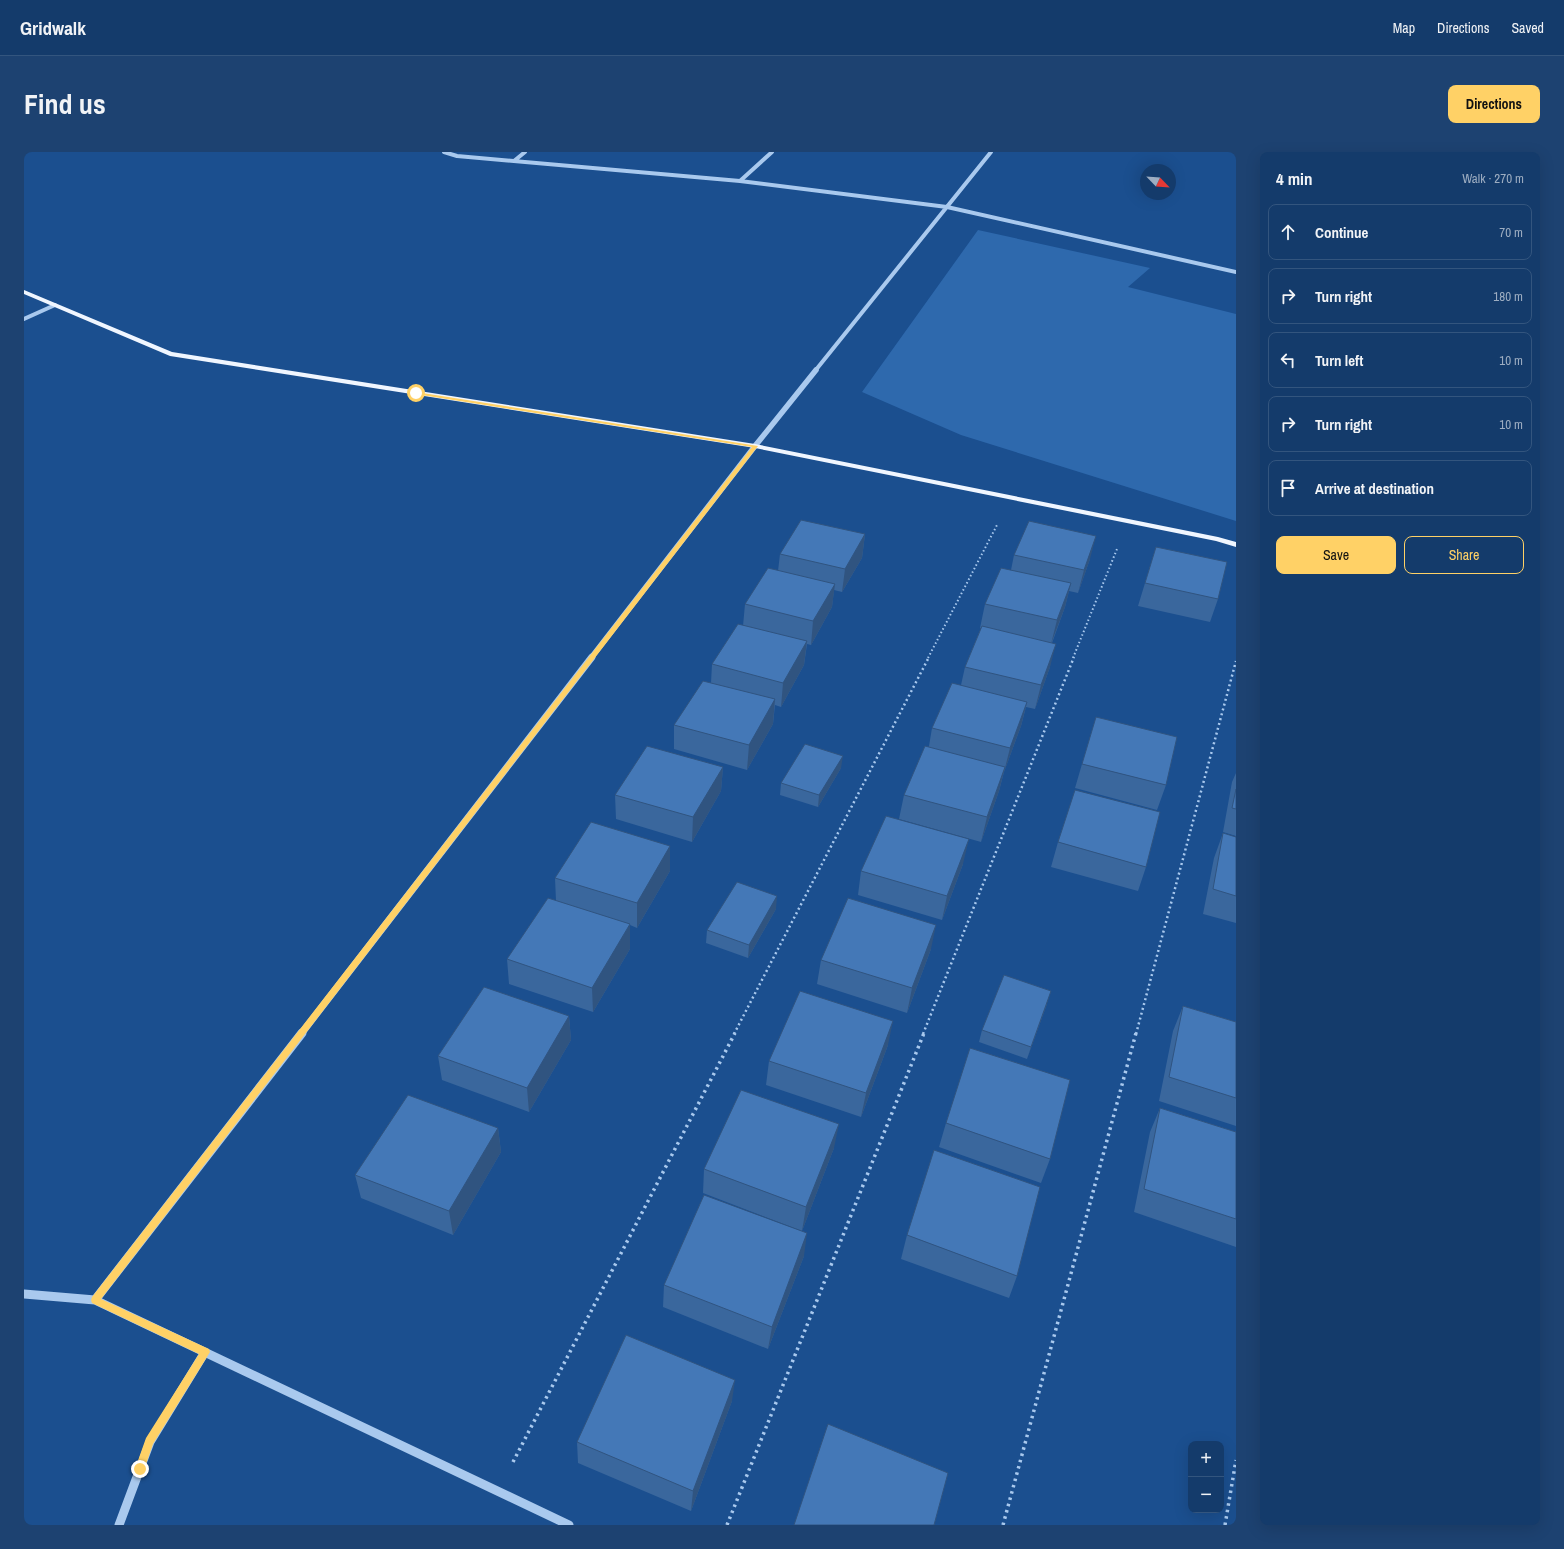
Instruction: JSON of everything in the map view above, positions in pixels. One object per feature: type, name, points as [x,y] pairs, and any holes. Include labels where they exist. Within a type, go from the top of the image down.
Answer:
[{"type":"main road","points":[[24,292],[170,354],[755,446],[1218,539],[1236,545]]},
{"type":"street","points":[[444,152],[457,156],[740,181],[947,207],[1236,272]]},
{"type":"street","points":[[514,161],[525,152]]},
{"type":"street","points":[[740,181],[772,152]]},
{"type":"street","points":[[95,1300],[755,446],[991,152]]},
{"type":"street","points":[[24,319],[55,305]]},
{"type":"street","points":[[24,1294],[95,1300],[569,1525]]},
{"type":"street","points":[[119,1525],[150,1442],[206,1352]]},
{"type":"path","points":[[498,1492],[1011,498]]},
{"type":"path","points":[[727,1525],[1129,521]]},
{"type":"path","points":[[1003,1525],[1236,661]]},
{"type":"path","points":[[1225,1525],[1236,1460]]},
{"type":"shaded area","points":[[978,230],[1150,268],[1128,287],[1236,314],[1236,521],[961,435],[862,392]]},
{"type":"building","points":[[801,520],[865,534],[845,569],[780,554]]},
{"type":"building","points":[[1029,521],[1096,536],[1084,570],[1014,555]]},
{"type":"building","points":[[1156,547],[1227,562],[1218,599],[1145,583]]},
{"type":"building","points":[[768,568],[835,584],[813,621],[745,604]]},
{"type":"building","points":[[1001,568],[1071,583],[1057,620],[985,604]]},
{"type":"building","points":[[738,624],[807,641],[783,683],[712,664]]},
{"type":"building","points":[[982,626],[1056,644],[1041,685],[965,667]]},
{"type":"building","points":[[703,681],[775,699],[749,745],[674,725]]},
{"type":"building","points":[[952,683],[1027,702],[1010,748],[932,728]]},
{"type":"building","points":[[1096,717],[1177,737],[1166,785],[1082,764]]},
{"type":"building","points":[[805,744],[843,756],[819,795],[781,783]]},
{"type":"building","points":[[647,746],[723,767],[693,817],[615,795]]},
{"type":"building","points":[[925,746],[1005,767],[987,817],[904,795]]},
{"type":"building","points":[[1236,789],[1236,809],[1232,808]]},
{"type":"building","points":[[1075,790],[1160,812],[1146,867],[1058,842]]},
{"type":"building","points":[[886,816],[969,839],[947,896],[861,871]]},
{"type":"building","points":[[591,822],[670,846],[637,903],[555,878]]},
{"type":"building","points":[[1223,833],[1236,837],[1236,896],[1213,889]]},
{"type":"building","points":[[737,882],[777,896],[749,945],[707,930]]},
{"type":"building","points":[[548,898],[630,924],[592,988],[507,959]]},
{"type":"building","points":[[848,898],[936,925],[912,988],[821,960]]},
{"type":"building","points":[[1004,975],[1051,991],[1031,1047],[982,1030]]},
{"type":"building","points":[[484,987],[569,1016],[527,1088],[438,1056]]},
{"type":"building","points":[[800,991],[893,1021],[866,1093],[769,1061]]},
{"type":"building","points":[[1183,1006],[1236,1022],[1236,1098],[1169,1077]]},
{"type":"building","points":[[970,1048],[1070,1080],[1050,1159],[946,1123]]},
{"type":"building","points":[[741,1090],[839,1124],[806,1207],[704,1169]]},
{"type":"building","points":[[408,1095],[498,1128],[449,1211],[355,1175]]},
{"type":"building","points":[[1160,1108],[1236,1132],[1236,1219],[1144,1189]]},
{"type":"building","points":[[934,1150],[1040,1187],[1017,1276],[907,1235]]},
{"type":"building","points":[[704,1195],[807,1233],[772,1327],[664,1285]]},
{"type":"building","points":[[626,1335],[735,1380],[693,1491],[577,1442]]},
{"type":"building","points":[[828,1424],[948,1473],[934,1525],[794,1525]]},
{"type":"route","points":[[140,1469],[150,1442],[206,1352],[95,1300],[755,446],[416,393]]}]
